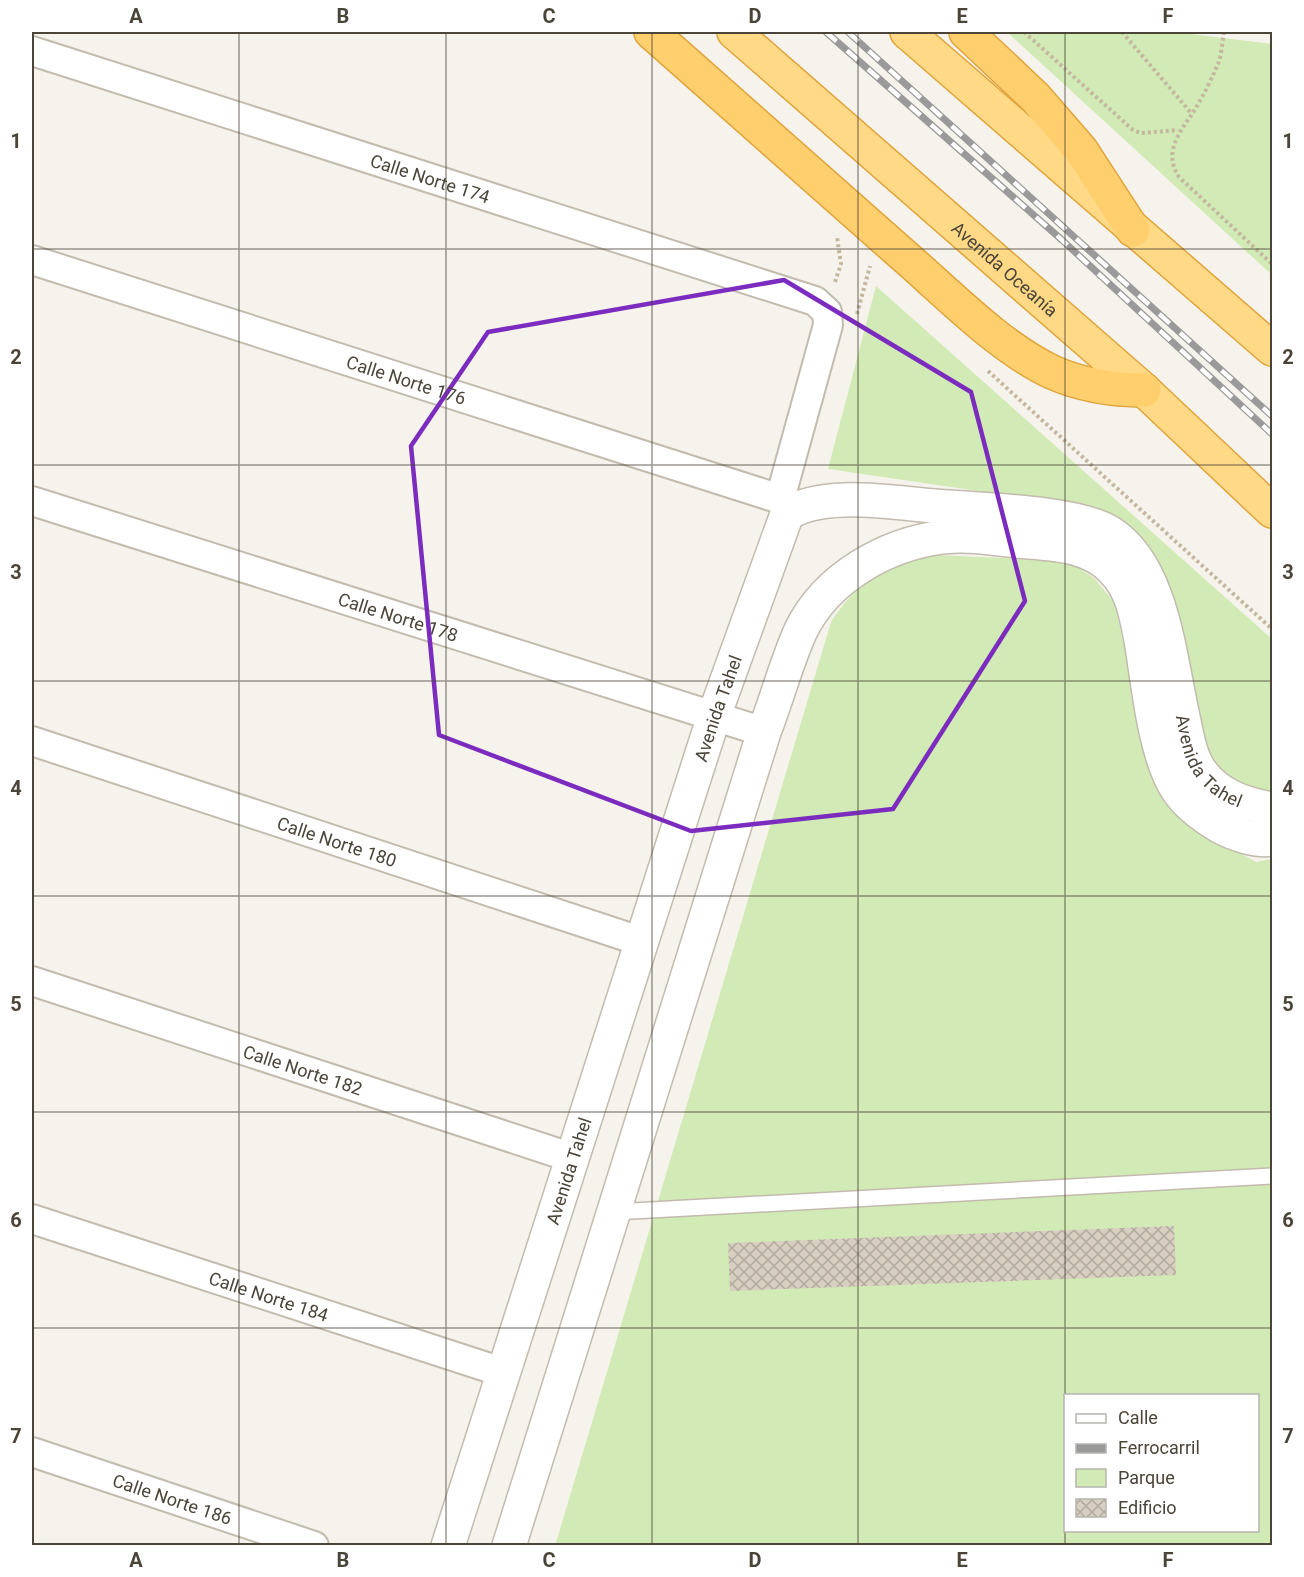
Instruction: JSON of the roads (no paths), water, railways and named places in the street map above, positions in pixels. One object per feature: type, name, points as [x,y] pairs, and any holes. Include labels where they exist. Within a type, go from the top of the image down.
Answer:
[{"type":"highway","points":[[651,32],[914,265],[1026,358],[1052,372],[1081,382],[1123,390],[1144,390]]},
{"type":"highway","name":"Avenida Oceanía","points":[[734,32],[1144,390],[1272,511]]},
{"type":"highway","points":[[907,32],[1272,349]]},
{"type":"highway","points":[[966,32],[1035,97],[1082,150],[1133,230]]},
{"type":"street","name":"Calle Norte 174","points":[[32,51],[815,301],[827,312]]},
{"type":"street","name":"Calle Norte 176","points":[[32,260],[784,507]]},
{"type":"street","name":"Avenida Tahel","points":[[448,1545],[714,716],[784,507],[828,325],[827,312]]},
{"type":"street","name":"Calle Norte 178","points":[[32,501],[764,732]]},
{"type":"street","name":"Avenida Tahel","points":[[784,507],[823,502],[881,502],[1075,519],[1109,532],[1132,553],[1149,578],[1157,602],[1190,746],[1199,768],[1219,790],[1245,804],[1272,809]]},
{"type":"street","name":"Avenida Tahel","points":[[509,1545],[764,732],[802,629],[819,603],[860,566],[912,542],[974,536],[1069,546],[1092,554],[1105,564],[1127,588],[1136,611],[1162,755],[1176,789],[1201,815],[1233,833],[1272,839]]},
{"type":"street","name":"Calle Norte 180","points":[[32,741],[643,942]]},
{"type":"street","name":"Calle Norte 182","points":[[32,981],[573,1158]]},
{"type":"street","name":"Calle Norte 184","points":[[32,1219],[505,1373]]},
{"type":"street","name":"Calle Norte 186","points":[[32,1452],[314,1545]]},
{"type":"lane","points":[[614,1212],[1272,1176]]},
{"type":"railway","points":[[826,32],[1062,240],[1272,434]]},
{"type":"railway","points":[[848,32],[1272,416]]}]
